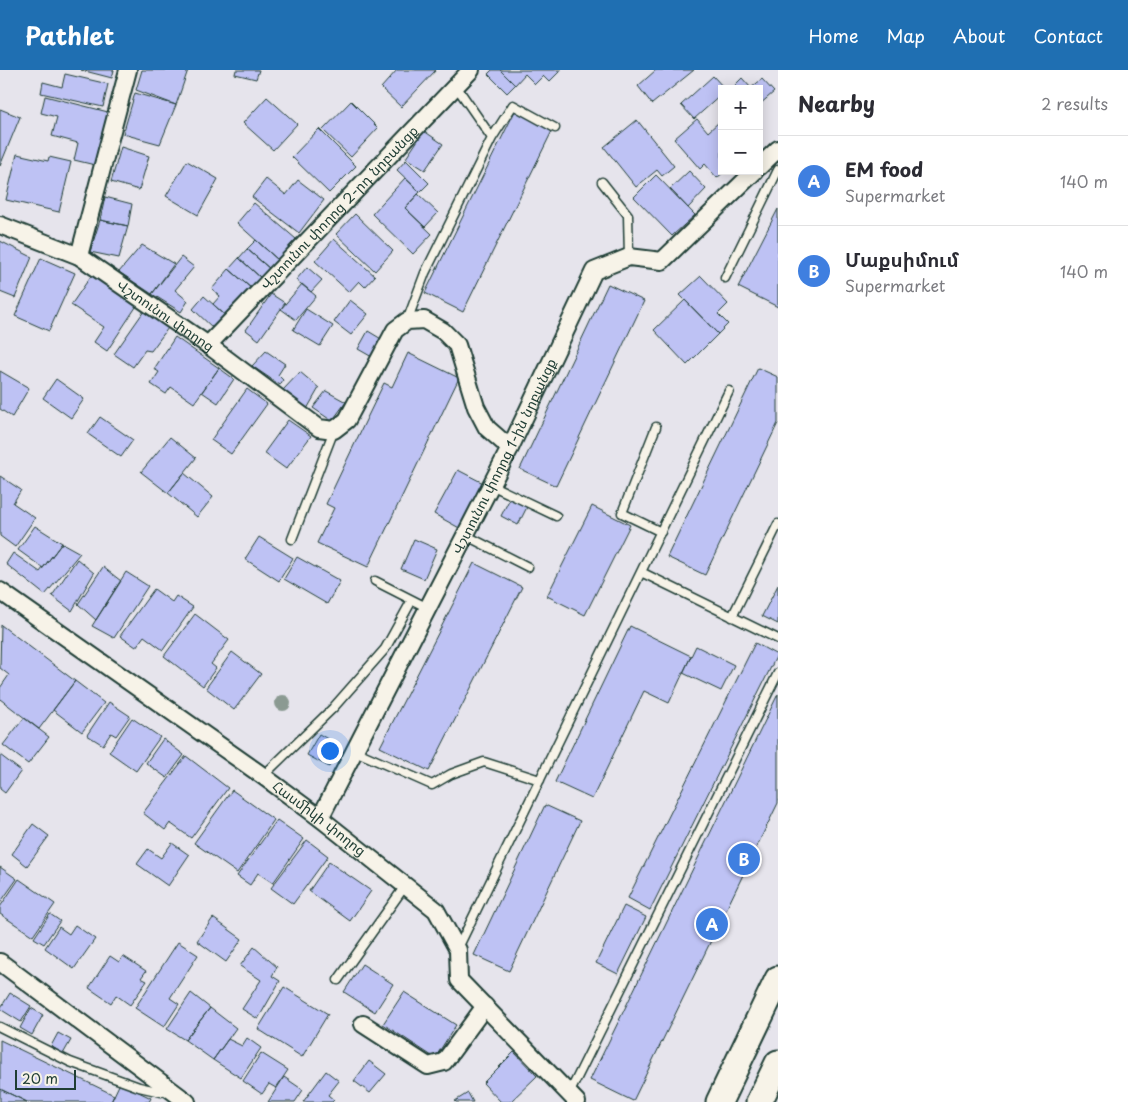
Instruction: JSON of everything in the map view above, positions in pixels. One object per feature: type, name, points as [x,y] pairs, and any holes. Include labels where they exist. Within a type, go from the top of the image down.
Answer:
[{"type":"main road","points":[[719,1102],[778,980]]},
{"type":"main road","points":[[759,1102],[778,1063]]},
{"type":"street","points":[[79,256],[128,70]]},
{"type":"street","name":"Վշտունու փողոց 2-րդ նրբանցք","points":[[208,345],[472,70]]},
{"type":"street","points":[[763,163],[778,149]]},
{"type":"street","name":"Վշտունու փողոց 1-ին նրբանցք","points":[[320,818],[510,448],[594,271],[629,257],[662,261],[751,175]]},
{"type":"street","name":"Վշտունու փողոց","points":[[0,224],[79,256],[326,429]]},
{"type":"street","points":[[326,429],[347,420],[395,330],[407,321],[424,320],[443,331],[456,345],[476,407],[487,428],[510,448]]},
{"type":"street","name":"Հասմիկի փողոց","points":[[0,591],[263,776],[320,818],[436,910],[458,950],[459,980],[573,1098]]},
{"type":"street","points":[[0,962],[163,1089],[187,1102]]},
{"type":"street","points":[[363,1024],[428,1066],[436,1065],[444,1062],[485,1006]]},
{"type":"lane","points":[[456,86],[492,138]]},
{"type":"lane","points":[[407,321],[425,273],[492,138],[513,105],[555,128]]},
{"type":"lane","points":[[725,278],[778,170]]},
{"type":"lane","points":[[602,182],[628,215],[629,257]]},
{"type":"lane","points":[[458,950],[729,391]]},
{"type":"lane","points":[[656,427],[622,513],[661,532]]},
{"type":"lane","points":[[292,539],[326,429]]},
{"type":"lane","points":[[491,485],[556,516]]},
{"type":"lane","points":[[732,617],[778,524]]},
{"type":"lane","points":[[465,535],[528,567]]},
{"type":"lane","points":[[641,572],[778,639]]},
{"type":"lane","points":[[375,581],[428,608]]},
{"type":"lane","points":[[263,776],[333,708],[385,649],[412,600]]},
{"type":"lane","points":[[573,1098],[778,673]]},
{"type":"lane","points":[[355,751],[432,786],[451,774],[484,762],[540,780]]},
{"type":"lane","points":[[338,980],[405,886]]},
{"type":"lane","points":[[0,1027],[70,1062],[139,1087],[163,1089],[158,1102]]},
{"type":"building","points":[[81,70],[114,70],[112,78]]},
{"type":"building","points":[[142,70],[188,70],[176,105],[136,90]]},
{"type":"building","points":[[236,70],[259,70],[256,79],[235,74]]},
{"type":"building","points":[[397,70],[436,70],[401,107],[381,88]]},
{"type":"building","points":[[492,70],[500,70],[515,85],[507,93],[488,74]]},
{"type":"building","points":[[500,70],[561,70],[549,82],[543,76],[535,84],[525,74],[515,85]]},
{"type":"building","points":[[656,70],[694,70],[652,104],[638,86]]},
{"type":"building","points":[[65,74],[108,84],[103,107],[41,93],[43,82],[62,87]]},
{"type":"building","points":[[713,76],[721,85],[718,85],[718,98],[694,119],[681,105]]},
{"type":"building","points":[[742,78],[748,85],[735,85]]},
{"type":"building","points":[[762,79],[774,92],[763,102],[763,85],[755,85]]},
{"type":"building","points":[[135,93],[176,105],[160,144],[123,134]]},
{"type":"building","points":[[45,96],[108,112],[95,165],[74,160],[78,143],[52,136],[57,117],[41,113]]},
{"type":"building","points":[[267,97],[297,124],[273,150],[243,123]]},
{"type":"building","points":[[351,101],[378,128],[351,157],[323,130]]},
{"type":"building","points":[[0,109],[20,117],[0,166]]},
{"type":"building","points":[[515,111],[553,129],[463,312],[425,293]]},
{"type":"building","points":[[697,119],[708,132],[718,123],[718,175],[720,175],[717,178],[705,164],[700,169],[674,139]]},
{"type":"building","points":[[637,120],[674,166],[662,176],[657,170],[636,187],[604,147]]},
{"type":"building","points":[[319,129],[356,166],[329,193],[292,157]]},
{"type":"building","points":[[424,131],[443,144],[425,170],[406,158]]},
{"type":"building","points":[[121,147],[149,156],[139,190],[111,182]]},
{"type":"building","points":[[17,154],[48,161],[49,157],[71,162],[59,212],[6,200]]},
{"type":"building","points":[[406,160],[429,183],[420,192],[397,170]]},
{"type":"building","points":[[187,161],[218,179],[198,215],[166,196]]},
{"type":"building","points":[[689,171],[706,189],[688,208],[670,189]]},
{"type":"building","points":[[656,175],[695,215],[672,236],[634,197]]},
{"type":"building","points":[[405,178],[420,192],[405,208],[432,234],[413,254],[372,214]]},
{"type":"building","points":[[266,179],[286,195],[298,180],[324,200],[299,233],[252,197]]},
{"type":"building","points":[[418,194],[438,213],[425,227],[405,208]]},
{"type":"building","points":[[105,197],[132,204],[128,226],[100,220]]},
{"type":"building","points":[[254,203],[296,239],[278,260],[237,223]]},
{"type":"building","points":[[778,209],[778,307],[738,287]]},
{"type":"building","points":[[355,214],[393,251],[375,271],[336,234]]},
{"type":"building","points":[[100,220],[128,226],[119,258],[90,252]]},
{"type":"building","points":[[334,239],[375,276],[365,287],[359,281],[349,292],[315,261]]},
{"type":"building","points":[[256,240],[278,260],[270,269],[247,249]]},
{"type":"building","points":[[0,241],[32,257],[15,298],[0,292]]},
{"type":"building","points":[[142,245],[174,264],[152,294],[119,272]]},
{"type":"building","points":[[247,249],[270,269],[261,278],[239,258]]},
{"type":"building","points":[[181,257],[194,267],[175,290],[188,301],[181,312],[152,294]]},
{"type":"building","points":[[41,258],[75,273],[49,331],[15,316]]},
{"type":"building","points":[[239,258],[261,278],[252,289],[229,269]]},
{"type":"building","points":[[307,267],[322,280],[311,292],[296,280]]},
{"type":"building","points":[[229,269],[252,289],[227,317],[213,304],[220,296],[212,289]]},
{"type":"building","points":[[93,273],[138,304],[107,351],[94,342],[104,327],[71,305]]},
{"type":"building","points":[[701,276],[728,304],[718,314],[728,324],[718,334],[680,295]]},
{"type":"building","points":[[302,284],[316,296],[296,320],[281,309]]},
{"type":"building","points":[[608,284],[644,301],[556,486],[520,469]]},
{"type":"building","points":[[271,294],[285,303],[259,340],[246,330]]},
{"type":"building","points":[[204,296],[227,317],[215,330],[193,309]]},
{"type":"building","points":[[350,300],[368,314],[351,335],[334,322]]},
{"type":"building","points":[[685,300],[718,334],[687,365],[654,330]]},
{"type":"building","points":[[306,309],[333,326],[320,346],[293,330]]},
{"type":"building","points":[[144,311],[168,328],[151,351],[145,350],[133,367],[114,354]]},
{"type":"building","points":[[368,331],[383,340],[372,357],[358,349]]},
{"type":"building","points":[[175,337],[219,368],[194,403],[171,387],[166,394],[151,384],[159,372],[154,369]]},
{"type":"building","points":[[266,351],[285,364],[278,375],[283,380],[280,385],[252,366]]},
{"type":"building","points":[[408,353],[459,378],[368,567],[317,543],[334,508],[326,504],[366,420],[384,383],[392,387]]},
{"type":"building","points":[[219,368],[234,379],[218,403],[202,392]]},
{"type":"building","points":[[758,368],[778,377],[778,423],[705,575],[667,557]]},
{"type":"building","points":[[0,371],[29,388],[12,417],[0,409]]},
{"type":"building","points":[[300,372],[319,388],[307,409],[283,390]]},
{"type":"building","points":[[56,379],[84,399],[71,418],[43,398]]},
{"type":"building","points":[[247,389],[267,404],[231,454],[211,440]]},
{"type":"building","points":[[326,391],[346,402],[332,421],[313,408]]},
{"type":"building","points":[[100,417],[133,440],[121,457],[88,434]]},
{"type":"building","points":[[288,420],[311,436],[286,469],[264,453]]},
{"type":"building","points":[[170,437],[196,458],[168,493],[141,472]]},
{"type":"building","points":[[458,470],[487,485],[463,530],[434,514]]},
{"type":"building","points":[[184,473],[213,497],[197,517],[168,493]]},
{"type":"building","points":[[0,476],[21,490],[13,503],[35,518],[15,547],[0,536]]},
{"type":"building","points":[[510,498],[527,507],[518,525],[501,516]]},
{"type":"building","points":[[592,506],[630,525],[585,615],[547,596]]},
{"type":"building","points":[[35,526],[62,543],[43,568],[18,550]]},
{"type":"building","points":[[259,537],[293,558],[279,581],[245,559]]},
{"type":"building","points":[[414,539],[437,549],[424,579],[401,569]]},
{"type":"building","points":[[62,543],[80,553],[45,595],[6,564],[13,553],[40,572]]},
{"type":"building","points":[[297,557],[340,581],[327,604],[284,579]]},
{"type":"building","points":[[77,559],[94,573],[72,611],[52,596]]},
{"type":"building","points":[[474,563],[522,587],[429,771],[380,747]]},
{"type":"building","points":[[103,567],[121,581],[96,620],[78,604]]},
{"type":"building","points":[[126,572],[148,586],[114,638],[92,626]]},
{"type":"building","points":[[778,585],[778,624],[762,616]]},
{"type":"building","points":[[154,589],[172,602],[176,596],[193,607],[163,650],[144,636],[136,647],[120,636]]},
{"type":"building","points":[[195,614],[229,640],[211,664],[216,668],[203,686],[164,656]]},
{"type":"building","points":[[1,625],[75,681],[39,729],[0,699],[0,688],[9,675],[0,668]]},
{"type":"building","points":[[630,626],[691,656],[669,703],[644,691],[592,799],[555,782]]},
{"type":"building","points":[[755,643],[777,655],[650,910],[628,898]]},
{"type":"building","points":[[696,646],[734,665],[721,691],[683,673]]},
{"type":"building","points":[[232,652],[261,674],[234,710],[206,688]]},
{"type":"building","points":[[75,681],[104,703],[82,732],[53,710]]},
{"type":"building","points":[[778,694],[778,803],[633,1101],[590,1080]]},
{"type":"building","points":[[109,702],[130,716],[116,736],[111,733],[103,745],[87,735]]},
{"type":"building","points":[[24,718],[49,737],[28,764],[3,745]]},
{"type":"building","points":[[132,718],[160,737],[136,771],[109,752]]},
{"type":"building","points":[[319,734],[340,746],[329,767],[307,755]]},
{"type":"building","points":[[163,739],[184,755],[167,778],[146,763]]},
{"type":"building","points":[[0,755],[21,771],[5,793],[0,789]]},
{"type":"building","points":[[186,756],[228,788],[191,838],[170,823],[165,830],[143,813]]},
{"type":"building","points":[[232,790],[274,820],[237,873],[194,843]]},
{"type":"building","points":[[545,805],[580,821],[509,971],[474,955]]},
{"type":"building","points":[[277,820],[304,839],[273,883],[258,873],[250,885],[237,876]]},
{"type":"building","points":[[33,824],[49,836],[27,866],[12,854]]},
{"type":"building","points":[[307,840],[328,856],[293,904],[271,888]]},
{"type":"building","points":[[172,843],[189,855],[168,886],[137,864],[148,849],[161,858]]},
{"type":"building","points":[[329,862],[371,891],[350,921],[309,891]]},
{"type":"building","points":[[0,867],[17,879],[0,903]]},
{"type":"building","points":[[19,879],[55,904],[33,936],[0,914],[0,907]]},
{"type":"building","points":[[624,906],[646,917],[618,974],[596,963]]},
{"type":"building","points":[[50,914],[60,921],[44,944],[34,938]]},
{"type":"building","points":[[213,918],[242,939],[226,962],[197,941]]},
{"type":"building","points":[[75,925],[95,939],[74,969],[45,948],[59,927],[69,934]]},
{"type":"building","points":[[178,942],[198,955],[170,998],[179,1004],[164,1027],[135,1008]]},
{"type":"building","points":[[254,947],[277,967],[272,976],[280,981],[258,1019],[242,1009],[261,980],[240,966]]},
{"type":"building","points":[[110,956],[119,962],[123,956],[146,971],[141,978],[147,981],[130,1005],[116,995],[111,1003],[89,988]]},
{"type":"building","points":[[362,964],[393,984],[375,1012],[344,992]]},
{"type":"building","points":[[284,987],[328,1014],[302,1057],[258,1029]]},
{"type":"building","points":[[404,992],[456,1025],[435,1058],[383,1024]]},
{"type":"building","points":[[10,993],[31,1006],[21,1022],[0,1009]]},
{"type":"building","points":[[191,993],[210,1008],[185,1040],[167,1029]]},
{"type":"building","points":[[31,1008],[43,1015],[32,1035],[20,1028]]},
{"type":"building","points":[[210,1008],[236,1028],[213,1060],[185,1040]]},
{"type":"building","points":[[58,1033],[71,1040],[63,1054],[51,1046]]},
{"type":"building","points":[[247,1038],[261,1048],[241,1078],[213,1060],[228,1039],[242,1046]]},
{"type":"building","points":[[0,1040],[114,1095],[111,1102],[27,1102],[0,1089]]},
{"type":"building","points":[[514,1052],[537,1076],[510,1102],[501,1102],[483,1083]]},
{"type":"building","points":[[261,1053],[288,1070],[276,1088],[269,1084],[262,1094],[243,1081]]},
{"type":"building","points":[[369,1061],[386,1074],[370,1093],[354,1081]]},
{"type":"building","points":[[326,1071],[339,1081],[328,1095],[334,1100],[332,1102],[303,1102]]},
{"type":"building","points":[[284,1077],[303,1090],[295,1102],[268,1102]]},
{"type":"building","points":[[120,1083],[151,1098],[149,1102],[111,1102]]},
{"type":"building","points":[[0,1089],[27,1102],[0,1102]]},
{"type":"building","points":[[468,1093],[473,1102],[455,1101]]},
{"type":"place","name":"Մաքսիմում","points":[[744,859]]},
{"type":"place","name":"EM food","points":[[712,924]]}]
